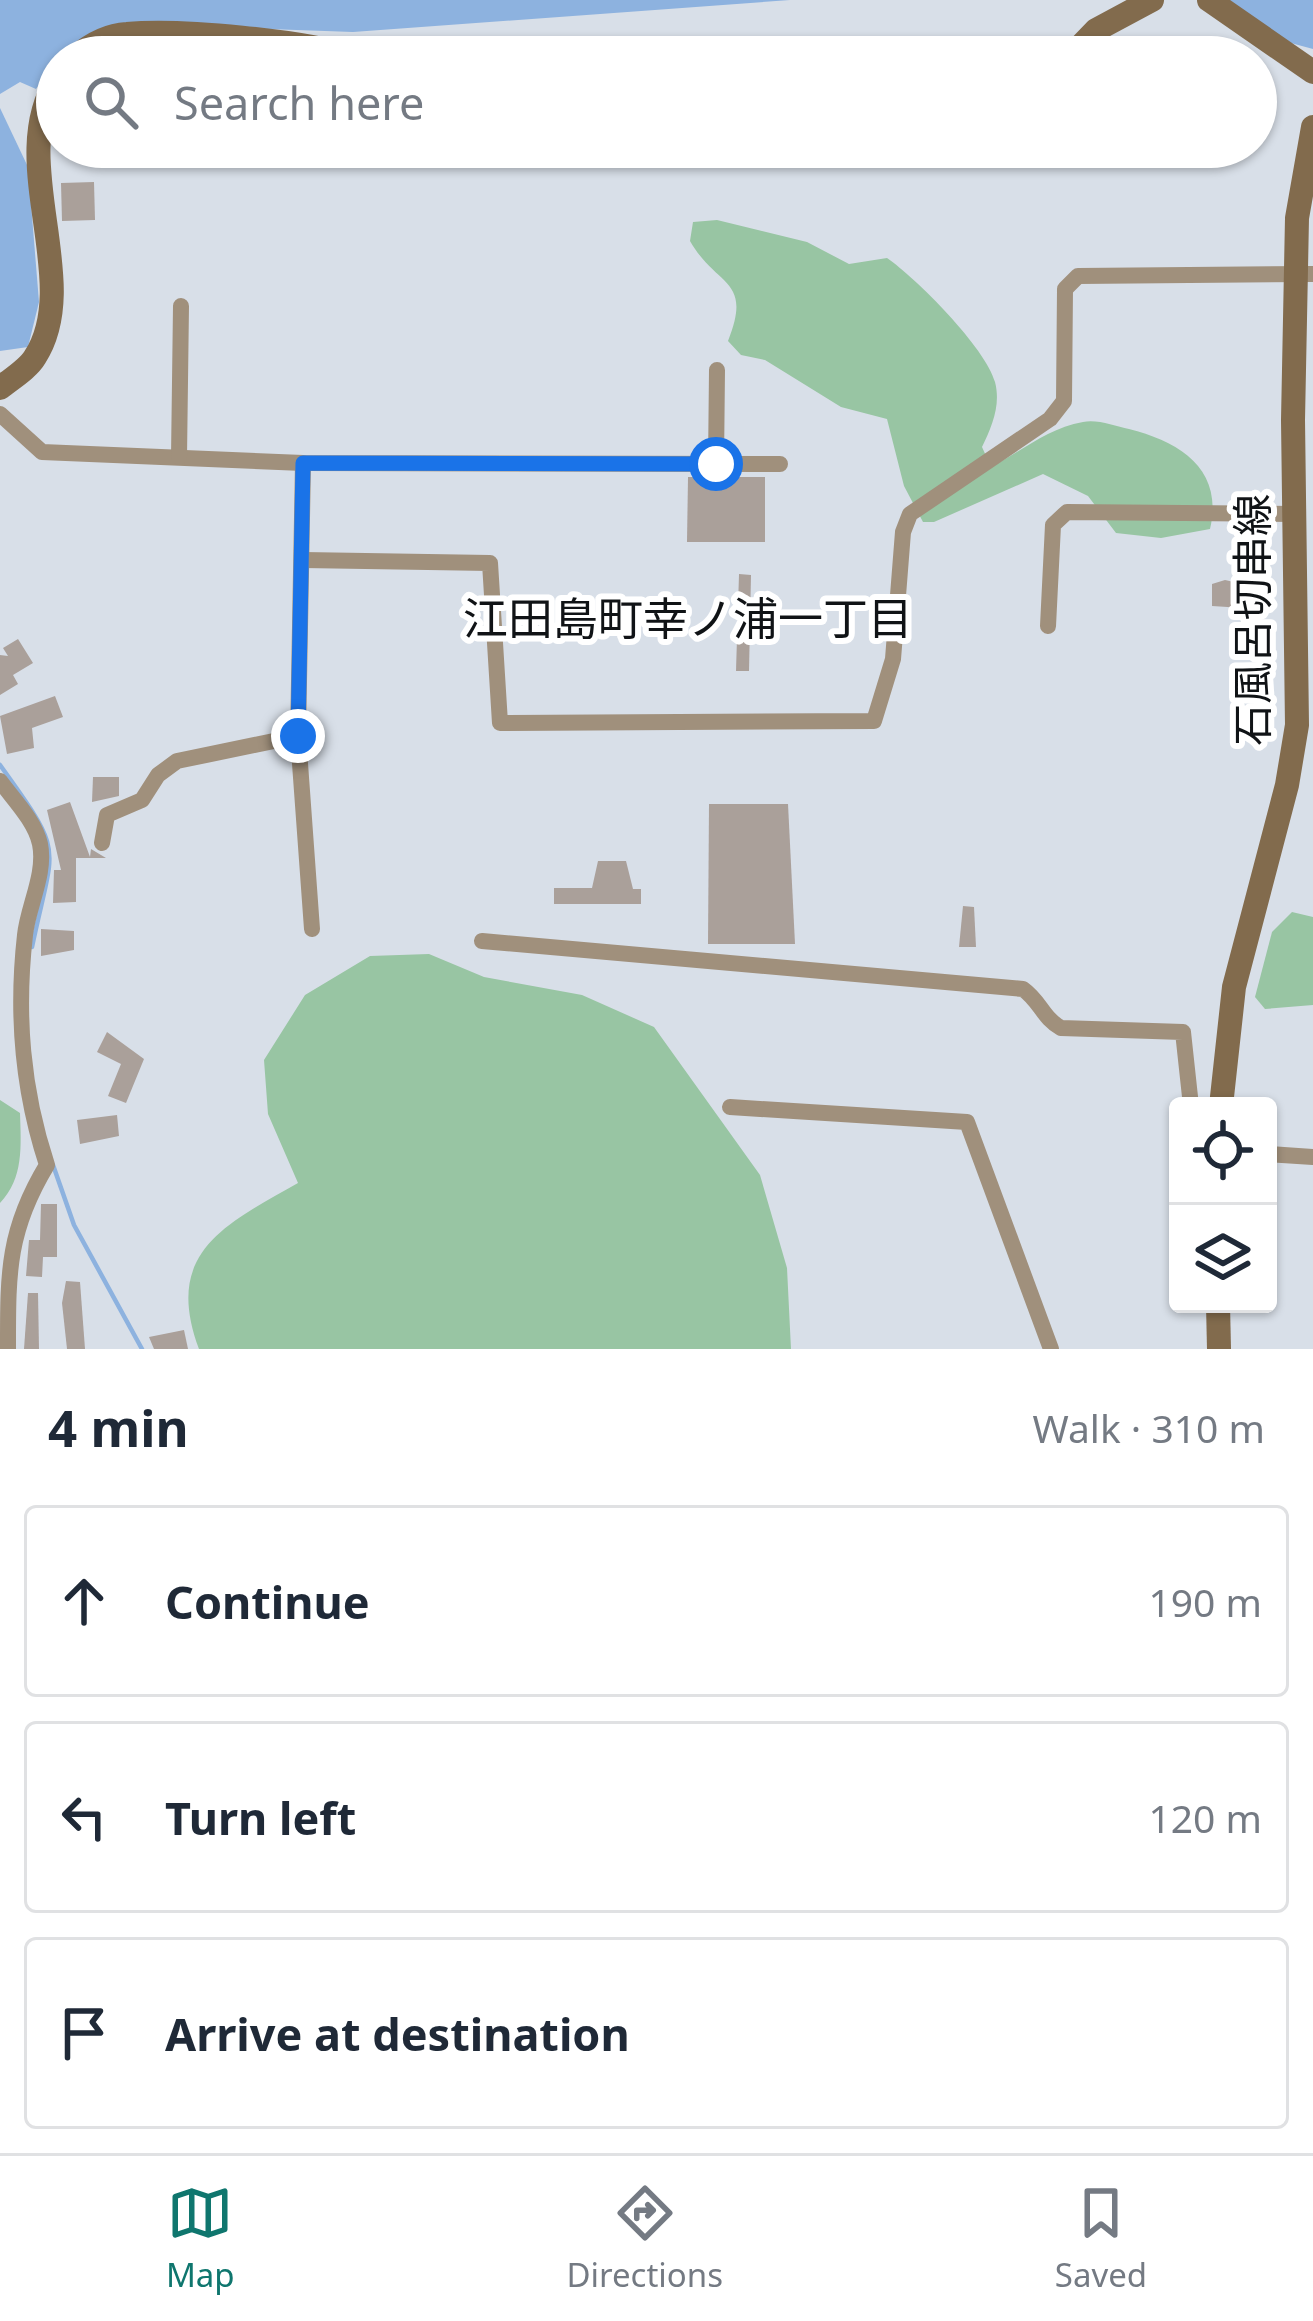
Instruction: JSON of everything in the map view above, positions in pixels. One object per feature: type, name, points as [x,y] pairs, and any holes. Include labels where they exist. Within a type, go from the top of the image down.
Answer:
[{"type":"main road","points":[[1090,36],[1152,0]]},
{"type":"main road","points":[[1209,0],[1261,36]]},
{"type":"main road","points":[[116,36],[173,36]]},
{"type":"main road","points":[[1277,47],[1313,72]]},
{"type":"main road","name":"石風呂切串線","points":[[1222,1097],[1238,965],[1305,734],[1293,514],[1303,421],[1301,181],[1313,128]]},
{"type":"main road","points":[[0,388],[34,361],[48,329],[39,168]]},
{"type":"main road","points":[[1218,1313],[1219,1349]]},
{"type":"street","points":[[303,560],[490,562],[500,723],[874,721],[893,659],[903,532],[910,514],[1050,419],[1064,401],[1065,289],[1078,276],[1305,274]]},
{"type":"street","points":[[178,457],[181,306]]},
{"type":"street","points":[[716,464],[717,370]]},
{"type":"street","points":[[0,414],[42,452],[303,463],[780,464]]},
{"type":"street","points":[[303,463],[298,736],[312,929]]},
{"type":"street","points":[[1048,626],[1053,525],[1067,512],[1293,514]]},
{"type":"street","points":[[102,843],[107,815],[142,800],[158,775],[177,761],[298,736]]},
{"type":"street","points":[[0,781],[34,827],[40,846],[22,958],[20,1045],[32,1120],[47,1165],[24,1203],[9,1254],[8,1349]]},
{"type":"street","points":[[482,940],[1023,989],[1035,997],[1047,1020],[1061,1028],[1183,1032],[1190,1097]]},
{"type":"street","points":[[0,1046],[20,1045]]},
{"type":"street","points":[[730,1107],[967,1122],[1052,1349]]},
{"type":"street","points":[[1277,1155],[1313,1157]]},
{"type":"green space","points":[[717,220],[807,242],[849,264],[887,258],[915,281],[965,333],[995,382],[996,407],[982,447],[991,467],[1070,425],[1094,421],[1129,429],[1166,442],[1194,462],[1211,490],[1210,529],[1161,538],[1116,533],[1088,496],[1043,474],[934,522],[923,522],[904,486],[887,419],[841,407],[765,360],[741,355],[728,341],[735,321],[734,294],[690,241],[693,222]]},
{"type":"green space","points":[[1292,912],[1313,917],[1313,1005],[1265,1009],[1255,997],[1272,932]]},
{"type":"green space","points":[[429,954],[484,977],[582,995],[654,1027],[760,1175],[787,1268],[791,1349],[199,1349],[190,1316],[189,1288],[195,1265],[225,1229],[298,1183],[268,1114],[264,1060],[305,995],[370,956]]},
{"type":"green space","points":[[0,1100],[20,1113],[21,1137],[17,1172],[0,1203]]},
{"type":"water","points":[[0,0],[790,0],[353,32],[121,24],[90,36],[36,36],[36,89],[20,82],[0,94]]},
{"type":"water","points":[[1227,0],[1313,0],[1313,49],[1272,36]]},
{"type":"water","points":[[0,108],[28,167],[39,302],[28,347],[0,351]]},
{"type":"building","points":[[94,182],[95,220],[62,221],[61,183]]},
{"type":"building","points":[[688,477],[765,477],[765,542],[687,542]]},
{"type":"building","points":[[739,574],[751,575],[749,671],[736,671]]},
{"type":"building","points":[[1225,580],[1243,584],[1243,608],[1212,606],[1212,584]]},
{"type":"building","points":[[18,639],[33,663],[13,675],[18,684],[0,695],[0,655],[8,656],[3,648]]},
{"type":"building","points":[[55,696],[63,717],[32,728],[34,748],[7,754],[0,716]]},
{"type":"building","points":[[93,777],[119,777],[119,796],[92,802]]},
{"type":"building","points":[[70,802],[90,857],[91,849],[106,858],[76,858],[76,902],[53,903],[54,870],[61,870],[47,810]]},
{"type":"building","points":[[709,804],[788,804],[795,944],[708,944]]},
{"type":"building","points":[[598,861],[626,861],[633,889],[641,889],[641,904],[554,904],[554,888],[592,888]]},
{"type":"building","points":[[963,906],[974,907],[976,947],[959,947]]},
{"type":"building","points":[[41,929],[74,931],[74,950],[41,956]]},
{"type":"building","points":[[107,1032],[144,1059],[126,1103],[108,1096],[121,1064],[97,1052]]},
{"type":"building","points":[[117,1115],[119,1136],[80,1144],[77,1120]]},
{"type":"building","points":[[41,1204],[57,1204],[57,1257],[43,1257],[42,1277],[26,1276],[29,1240],[40,1240]]},
{"type":"building","points":[[66,1281],[80,1282],[85,1349],[67,1349],[62,1303]]},
{"type":"building","points":[[28,1293],[38,1293],[39,1349],[24,1349]]},
{"type":"building","points":[[184,1330],[188,1349],[154,1349],[149,1337]]},
{"type":"waterway","points":[[0,765],[36,817],[49,851],[32,947]]},
{"type":"waterway","points":[[53,1165],[74,1225],[142,1349]]},
{"type":"district","name":"江田島町幸ノ浦一丁目","points":[[688,619]]},
{"type":"route","points":[[298,736],[303,463],[716,464]]}]
